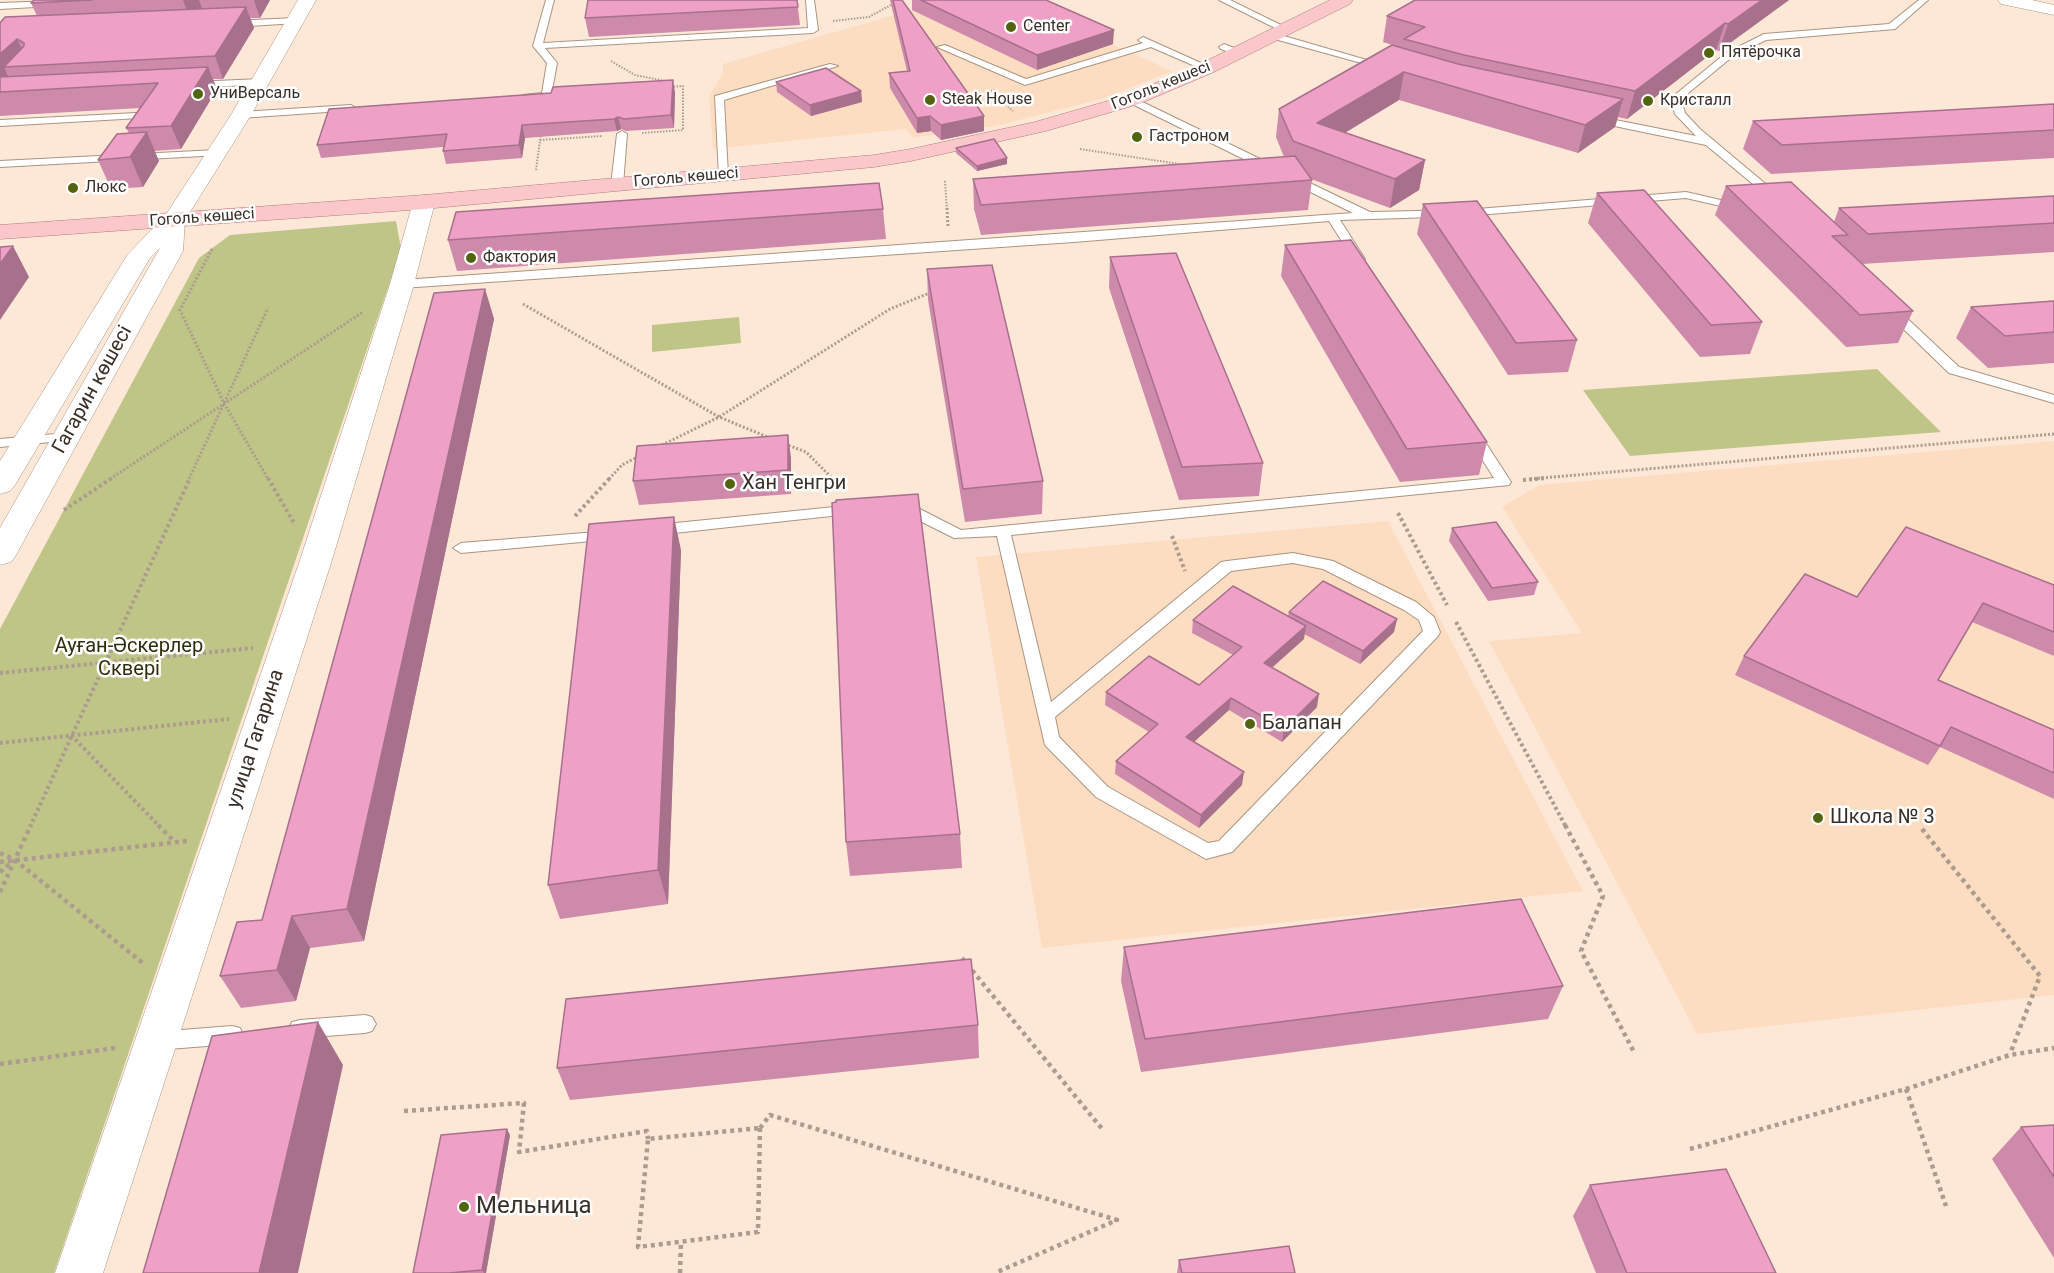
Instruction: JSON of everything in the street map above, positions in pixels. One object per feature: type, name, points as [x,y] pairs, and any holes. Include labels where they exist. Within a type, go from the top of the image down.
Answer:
[{"type":"main road","name":"Гоголь көшесі","points":[[0,232],[424,202],[723,175],[911,155],[1039,128],[1132,100],[1207,68],[1231,50],[1280,33],[1344,0]]},
{"type":"street","name":"Гагарин көшесі","points":[[0,485],[140,254],[174,220],[241,116],[307,0]]},
{"type":"street","points":[[2007,0],[2054,10]]},
{"type":"street","name":"улица Гагарина","points":[[79,1273],[316,560],[402,284],[424,202]]},
{"type":"street","name":"Гагарин көшесі","points":[[0,555],[171,251],[174,220]]},
{"type":"lane","points":[[538,45],[550,0]]},
{"type":"lane","points":[[538,45],[813,30],[810,0]]},
{"type":"lane","points":[[1223,0],[1280,33],[1402,71]]},
{"type":"lane","points":[[402,284],[1332,218],[1465,213],[1686,195],[1725,204],[1780,203],[1696,131],[1680,114],[1676,98],[1729,55],[1764,37],[1892,27],[1924,0]]},
{"type":"lane","points":[[0,6],[59,2],[52,10]]},
{"type":"lane","points":[[218,25],[295,21]]},
{"type":"lane","points":[[942,47],[1019,82],[1030,82],[1147,42],[1207,68]]},
{"type":"lane","points":[[511,98],[546,96],[552,63],[538,45]]},
{"type":"lane","points":[[723,175],[719,98],[833,66]]},
{"type":"lane","points":[[179,86],[261,82]]},
{"type":"lane","points":[[1132,100],[1367,216]]},
{"type":"lane","points":[[241,116],[357,108]]},
{"type":"lane","points":[[0,123],[136,116],[129,124]]},
{"type":"lane","points":[[1584,116],[1711,143]]},
{"type":"lane","points":[[616,185],[622,134]]},
{"type":"lane","points":[[0,164],[106,154],[217,153]]},
{"type":"lane","points":[[1332,218],[1364,266]]},
{"type":"lane","points":[[1878,297],[1954,370],[2054,400]]},
{"type":"lane","points":[[646,531],[810,513],[905,507],[959,535],[1504,482],[1466,423]]},
{"type":"lane","points":[[0,443],[66,437]]},
{"type":"lane","points":[[1003,531],[1051,740],[1102,792],[1206,850],[1225,847],[1432,632],[1426,617],[1410,606],[1327,565],[1293,558],[1227,567],[1046,715]]},
{"type":"lane","points":[[460,548],[622,534]]},
{"type":"lane","points":[[284,1031],[365,1024]]},
{"type":"lane","points":[[156,1041],[249,1034]]},
{"type":"path","points":[[812,23],[869,17],[900,0]]},
{"type":"path","points":[[579,43],[635,75],[669,82],[676,87]]},
{"type":"path","points":[[1014,113],[991,91],[1019,82]]},
{"type":"path","points":[[540,140],[683,130],[683,86],[664,88]]},
{"type":"path","points":[[536,170],[546,96]]},
{"type":"path","points":[[1080,149],[1186,165]]},
{"type":"path","points":[[660,446],[719,417],[890,309],[952,284],[945,182]]},
{"type":"path","points":[[212,249],[180,310],[224,403],[297,529]]},
{"type":"path","points":[[523,304],[719,417],[773,439]]},
{"type":"path","points":[[0,892],[268,308]]},
{"type":"path","points":[[64,510],[366,310]]},
{"type":"path","points":[[1504,482],[2054,434]]},
{"type":"path","points":[[784,444],[806,452],[873,509]]},
{"type":"path","points":[[553,541],[622,465],[641,456]]},
{"type":"path","points":[[1388,494],[1603,896],[1581,951],[1635,1054]]},
{"type":"path","points":[[1165,515],[1193,594]]},
{"type":"path","points":[[0,674],[255,648]]},
{"type":"path","points":[[0,743],[231,719]]},
{"type":"path","points":[[72,735],[174,842]]},
{"type":"path","points":[[1922,829],[2040,976],[2010,1055]]},
{"type":"path","points":[[0,862],[192,840]]},
{"type":"path","points":[[0,853],[15,860],[147,967]]},
{"type":"path","points":[[0,872],[15,860]]},
{"type":"path","points":[[962,958],[1103,1130]]},
{"type":"path","points":[[0,1064],[120,1047]]},
{"type":"path","points":[[1690,1149],[1906,1089],[2010,1055],[2054,1048]]},
{"type":"path","points":[[1906,1089],[1946,1206]]},
{"type":"path","points":[[404,1111],[524,1103],[519,1152],[646,1131],[648,1139],[638,1247],[758,1232],[760,1128],[770,1114],[1117,1220],[996,1273]]},
{"type":"path","points":[[648,1139],[760,1128]]},
{"type":"path","points":[[680,1273],[681,1241]]},
{"type":"shaded area","points":[[947,0],[1013,0],[1172,71],[1105,98],[996,126],[912,138],[906,129],[713,149],[709,96],[723,74],[723,64]]},
{"type":"shaded area","name":"Школа № 3","points":[[2054,441],[2054,995],[1697,1034],[1489,641],[1582,633],[1502,507],[1539,485]]},
{"type":"shaded area","name":"Балапан","points":[[1388,521],[1583,891],[1042,948],[976,557]]},
{"type":"green space","name":"Ауған-Әскерлер Сквері","points":[[396,221],[401,249],[54,1273],[0,1273],[0,629],[199,258],[230,235]]},
{"type":"green space","points":[[739,317],[741,343],[652,352],[652,325]]},
{"type":"green space","points":[[1877,369],[1941,432],[1630,456],[1583,390]]},
{"type":"building","points":[[34,0],[92,0],[31,3]]},
{"type":"building","points":[[588,0],[797,0],[798,7],[585,18]]},
{"type":"building","points":[[893,0],[902,0],[984,116],[941,125],[930,116],[917,118],[889,73],[910,71]]},
{"type":"building","name":"Center","points":[[921,0],[1046,0],[1114,30],[1037,55]]},
{"type":"building","points":[[1415,0],[1762,0],[1728,24],[1725,23],[1635,91],[1464,55],[1404,39],[1425,27],[1387,16]]},
{"type":"building","points":[[246,7],[215,56],[4,67],[24,46],[24,43],[17,39],[0,54],[0,23],[5,17]]},
{"type":"building","points":[[1392,45],[1458,64],[1623,99],[1585,125],[1404,72],[1317,123],[1425,160],[1395,179],[1293,141],[1279,109]]},
{"type":"building","points":[[208,67],[171,126],[126,128],[158,83],[0,92],[0,77]]},
{"type":"building","points":[[826,68],[861,91],[810,105],[776,82]]},
{"type":"building","points":[[673,80],[671,115],[522,125],[519,145],[443,151],[447,134],[317,145],[329,109],[551,93],[553,87]]},
{"type":"building","points":[[2054,104],[2054,130],[1782,145],[1753,121]]},
{"type":"building","points":[[147,132],[130,157],[98,160],[117,134]]},
{"type":"building","points":[[994,139],[1007,158],[977,166],[956,148]]},
{"type":"building","points":[[1295,156],[1312,180],[981,205],[973,179]]},
{"type":"building","points":[[1791,182],[1848,235],[1832,236],[1913,311],[1860,315],[1726,186]]},
{"type":"building","points":[[879,183],[883,209],[448,240],[456,212]]},
{"type":"building","points":[[1644,190],[1762,322],[1711,325],[1597,193]]},
{"type":"building","points":[[2054,196],[2054,223],[1868,234],[1839,208]]},
{"type":"building","points":[[1477,201],[1577,340],[1516,343],[1423,204]]},
{"type":"building","points":[[1351,240],[1487,442],[1407,449],[1285,245]]},
{"type":"building","points":[[13,246],[0,264],[0,247]]},
{"type":"building","points":[[1176,253],[1263,463],[1182,467],[1110,257]]},
{"type":"building","points":[[992,265],[1043,481],[963,489],[927,269]]},
{"type":"building","points":[[485,289],[347,909],[292,916],[277,970],[220,976],[237,922],[262,920],[434,293]]},
{"type":"building","points":[[2054,301],[2054,332],[2005,336],[1971,307]]},
{"type":"building","points":[[788,435],[788,470],[633,481],[637,446]]},
{"type":"building","points":[[918,494],[960,834],[846,842],[832,503],[836,500]]},
{"type":"building","points":[[674,517],[658,870],[548,885],[589,524]]},
{"type":"building","points":[[1496,522],[1538,582],[1492,588],[1452,528]]},
{"type":"building","points":[[1906,527],[2054,585],[2054,632],[1983,603],[1938,680],[2054,730],[2054,773],[1951,727],[1940,746],[1744,656],[1805,574],[1857,597]]},
{"type":"building","points":[[1323,581],[1397,619],[1363,651],[1289,612]]},
{"type":"building","points":[[1233,586],[1306,626],[1264,663],[1319,694],[1284,729],[1231,698],[1186,737],[1244,772],[1201,815],[1116,761],[1158,724],[1106,692],[1149,656],[1199,685],[1242,647],[1193,620]]},
{"type":"building","points":[[1521,899],[1563,986],[1145,1039],[1124,947]]},
{"type":"building","points":[[971,959],[978,1025],[557,1068],[566,999]]},
{"type":"building","points":[[318,1022],[259,1273],[143,1273],[212,1036]]},
{"type":"building","points":[[2054,1125],[2054,1177],[2021,1127]]},
{"type":"building","name":"Мельница","points":[[507,1129],[482,1270],[413,1273],[441,1135]]},
{"type":"building","points":[[1726,1169],[1776,1273],[1627,1273],[1590,1185]]},
{"type":"building","points":[[1289,1246],[1295,1273],[1182,1273],[1179,1260]]},
{"type":"place","name":"Center","points":[[1011,27]]},
{"type":"place","name":"Пятёрочка","points":[[1709,53]]},
{"type":"place","name":"УниВерсаль","points":[[198,94]]},
{"type":"place","name":"Steak House","points":[[930,100]]},
{"type":"place","name":"Кристалл","points":[[1648,101]]},
{"type":"place","name":"Гастроном","points":[[1137,137]]},
{"type":"place","name":"Люкс","points":[[73,188]]},
{"type":"place","name":"Фактория","points":[[471,258]]},
{"type":"place","name":"Хан Тенгри","points":[[730,484]]},
{"type":"place","name":"Балапан","points":[[1250,724]]},
{"type":"place","name":"Школа № 3","points":[[1818,818]]},
{"type":"place","name":"Мельница","points":[[464,1207]]}]
